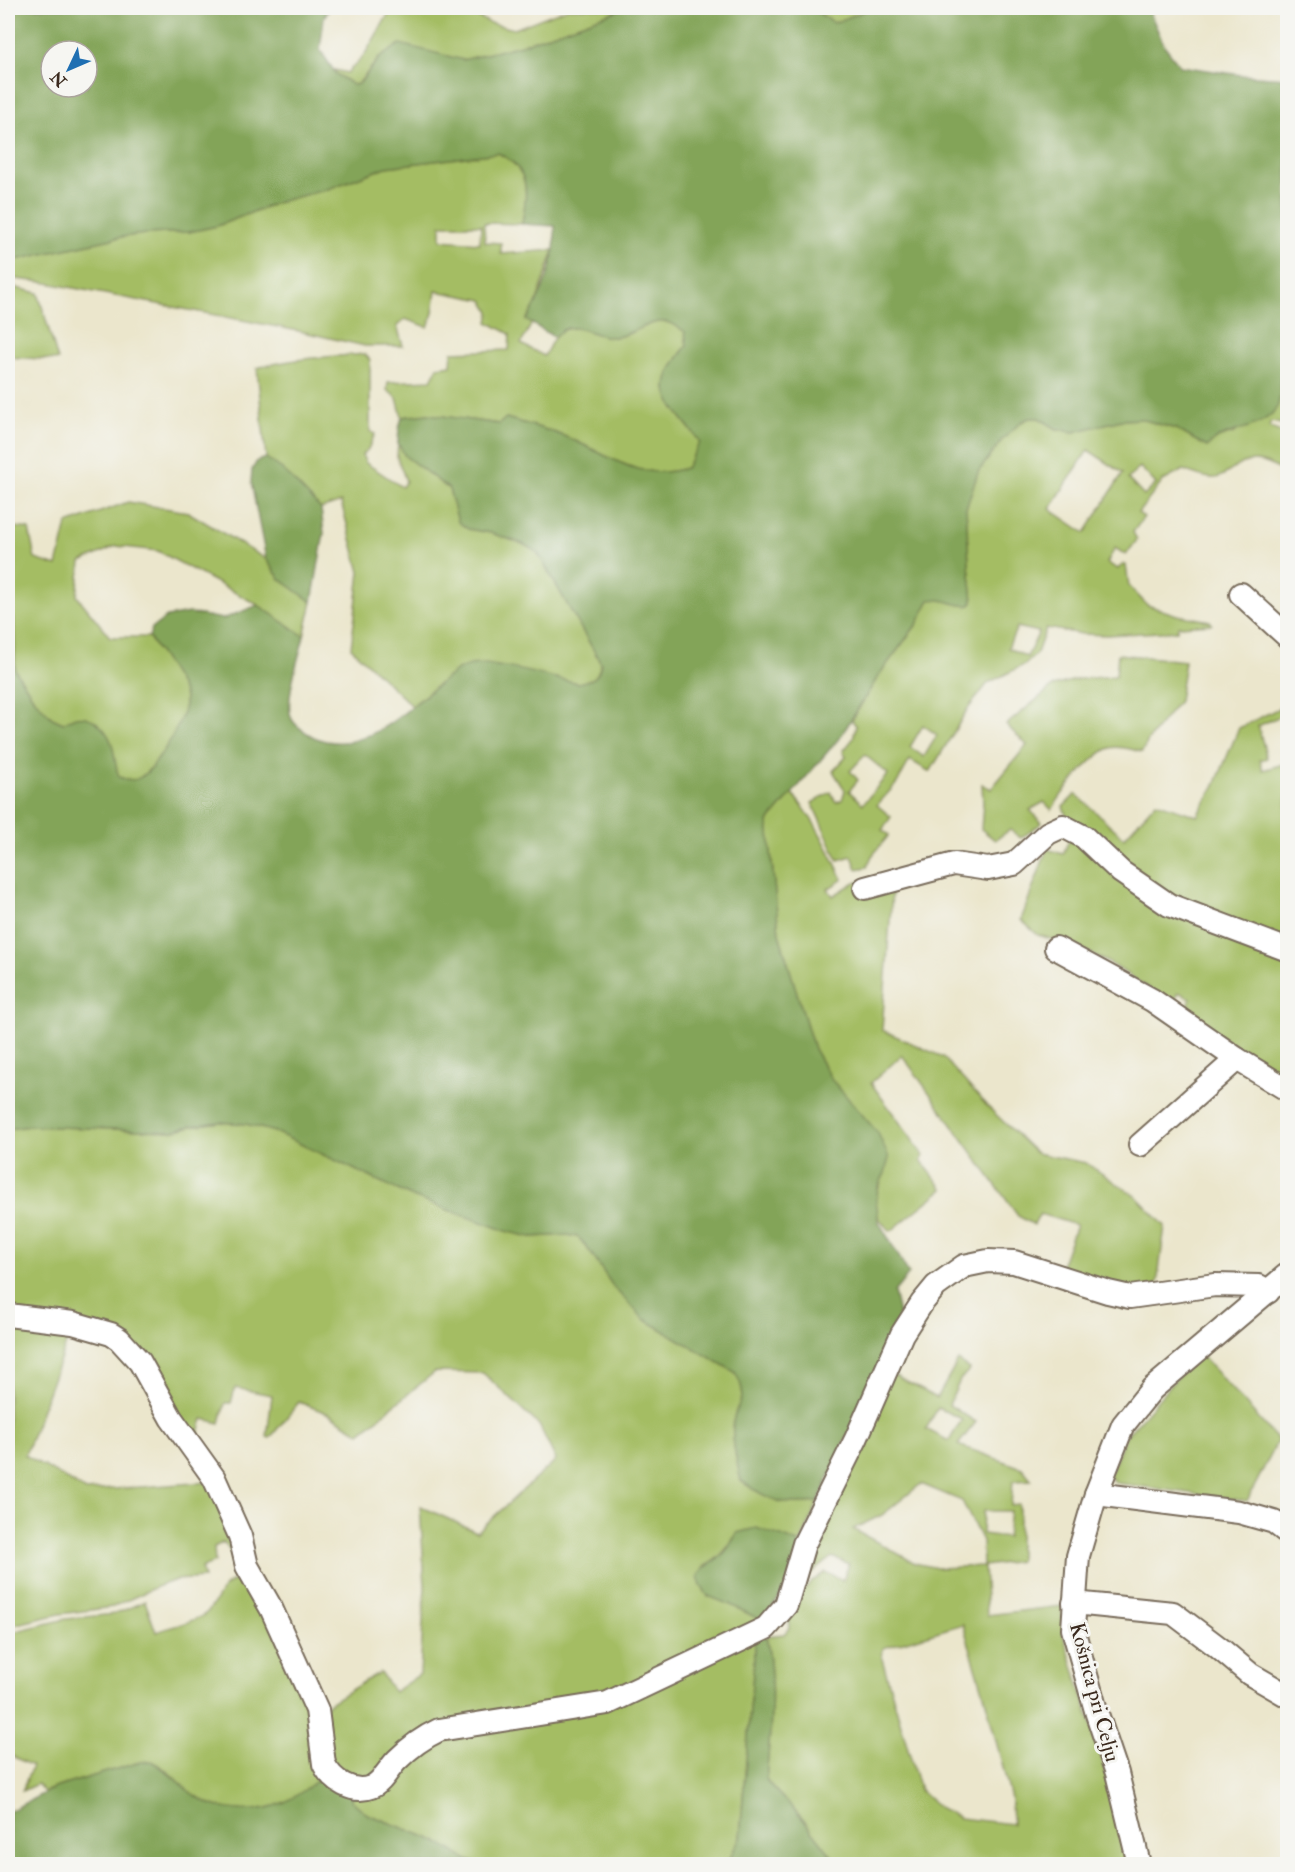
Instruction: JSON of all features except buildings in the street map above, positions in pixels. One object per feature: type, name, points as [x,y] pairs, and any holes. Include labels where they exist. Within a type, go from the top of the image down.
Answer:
[{"type":"street","points":[[1241,594],[1287,637]]},
{"type":"street","points":[[865,888],[954,864],[988,869],[1014,864],[1048,833],[1063,826],[1084,837],[1121,873],[1169,905],[1287,950]]},
{"type":"street","points":[[1056,948],[1152,1000],[1237,1059],[1287,1090]]},
{"type":"street","points":[[1140,1145],[1237,1059]]},
{"type":"street","points":[[8,1315],[73,1323],[111,1334],[119,1339],[140,1362],[171,1418],[214,1478],[240,1536],[247,1566],[271,1608],[317,1710],[324,1764],[327,1771],[340,1783],[356,1788],[371,1787],[380,1781],[398,1760],[426,1737],[439,1730],[608,1703],[766,1628],[786,1605],[804,1544],[856,1439],[902,1334],[936,1286],[964,1266],[988,1261],[1014,1262],[1130,1297],[1215,1285],[1259,1286],[1268,1292]]},
{"type":"street","name":"Košnica pri Celju","points":[[1139,1864],[1117,1773],[1097,1714],[1073,1629],[1078,1556],[1096,1494],[1123,1425],[1152,1389],[1287,1274]]},
{"type":"street","points":[[1096,1494],[1239,1512],[1283,1522]]},
{"type":"street","points":[[1074,1603],[1173,1613],[1250,1674],[1287,1696]]},
{"type":"green space","points":[[8,8],[330,8],[324,17],[320,50],[336,74],[353,85],[359,84],[379,58],[400,44],[463,60],[521,45],[625,8],[811,8],[834,23],[872,8],[1148,8],[1164,45],[1180,66],[1241,75],[1287,78],[1288,371],[1282,373],[1276,409],[1264,420],[1218,438],[1207,447],[1176,429],[1141,419],[1121,420],[1074,432],[1057,429],[1039,418],[1029,418],[1021,422],[1002,440],[978,472],[966,508],[973,601],[971,605],[930,600],[917,624],[879,675],[841,736],[768,822],[779,934],[814,1049],[832,1080],[878,1133],[889,1158],[878,1187],[876,1200],[879,1222],[909,1274],[894,1292],[900,1318],[818,1502],[794,1503],[777,1500],[741,1481],[733,1432],[734,1417],[741,1401],[742,1390],[735,1372],[644,1319],[614,1288],[578,1237],[568,1235],[531,1237],[509,1232],[413,1197],[275,1132],[246,1124],[220,1122],[172,1131],[29,1126],[8,1129],[8,609],[14,621],[15,670],[34,699],[52,718],[63,723],[74,717],[82,717],[98,724],[107,733],[112,744],[119,777],[127,779],[141,777],[155,763],[177,728],[185,705],[183,691],[149,637],[152,628],[167,617],[189,613],[223,619],[258,605],[304,636],[291,692],[290,714],[297,726],[314,737],[331,742],[347,742],[378,731],[451,675],[471,665],[507,667],[578,683],[591,680],[596,676],[601,663],[537,552],[523,544],[491,533],[468,529],[458,522],[449,489],[405,456],[398,443],[399,428],[402,417],[428,414],[499,424],[506,418],[557,433],[627,466],[641,470],[670,472],[686,468],[700,442],[673,406],[666,386],[668,375],[687,346],[685,332],[671,323],[658,322],[618,337],[570,328],[554,337],[526,320],[540,296],[550,268],[554,250],[555,226],[522,224],[526,192],[522,174],[509,160],[498,153],[386,167],[328,189],[281,201],[217,226],[189,232],[121,237],[15,260],[8,259]]},
{"type":"green space","points":[[392,8],[470,8],[478,17],[490,23],[514,29],[568,8],[625,8],[521,45],[463,60],[434,53],[379,58],[358,84],[353,85],[336,74],[335,70],[347,73],[365,54]]},
{"type":"green space","points":[[811,8],[872,8],[834,23]]},
{"type":"green space","points":[[498,153],[517,167],[522,174],[526,192],[522,224],[484,223],[485,242],[501,243],[501,254],[554,250],[535,307],[527,320],[532,323],[521,344],[544,356],[556,336],[567,329],[580,329],[614,337],[653,323],[667,322],[685,332],[687,346],[668,375],[666,386],[673,406],[700,442],[687,468],[670,472],[641,470],[627,466],[557,433],[506,418],[499,424],[428,414],[402,417],[397,398],[387,390],[388,382],[431,380],[438,367],[451,365],[452,352],[509,350],[510,334],[488,322],[490,312],[483,300],[436,291],[433,313],[428,327],[405,319],[397,326],[403,346],[365,346],[299,331],[42,282],[8,278],[8,259],[15,260],[121,237],[189,232],[217,226],[281,201],[328,189],[386,167]],"holes":[[[441,225],[481,225],[480,243],[441,240]]]},
{"type":"green space","points":[[8,286],[38,293],[58,360],[8,357]]},
{"type":"green space","points":[[365,354],[370,360],[370,431],[375,434],[368,449],[362,455],[366,463],[402,487],[406,481],[397,457],[398,443],[405,456],[449,489],[459,522],[468,529],[491,533],[523,544],[537,552],[601,663],[594,678],[578,683],[487,664],[471,665],[435,687],[412,706],[351,648],[360,572],[341,502],[321,509],[282,469],[266,458],[257,368],[297,360]]},
{"type":"green space","points":[[1287,371],[1287,425],[1271,422],[1269,427],[1287,435],[1287,476],[1269,464],[1256,461],[1243,463],[1215,478],[1203,477],[1183,470],[1163,481],[1138,513],[1144,517],[1133,532],[1137,540],[1126,555],[1115,548],[1107,563],[1118,569],[1123,564],[1126,566],[1129,586],[1147,605],[1177,615],[1210,621],[1212,624],[1178,626],[1177,631],[1107,635],[1082,634],[1046,628],[1037,653],[1026,664],[988,683],[967,710],[930,772],[910,760],[897,783],[877,805],[891,817],[882,830],[889,835],[872,856],[867,867],[857,869],[852,856],[838,860],[812,803],[831,792],[836,802],[842,800],[845,790],[833,771],[846,757],[843,751],[853,739],[856,726],[852,720],[879,675],[917,624],[930,599],[971,605],[973,601],[966,508],[978,472],[1002,440],[1021,422],[1029,418],[1039,418],[1057,429],[1074,432],[1121,420],[1141,419],[1176,429],[1207,447],[1217,438],[1234,433],[1280,399],[1279,382],[1282,373]],"holes":[[[1088,450],[1123,473],[1085,533],[1050,509]],[[1140,467],[1156,484],[1144,496],[1128,479]],[[1017,627],[1039,632],[1027,657],[1008,648]],[[923,725],[937,735],[924,757],[910,747]],[[865,755],[888,774],[863,804],[849,791],[858,780],[850,771]]]},
{"type":"green space","points":[[266,458],[282,469],[321,509],[324,533],[312,602],[280,579],[266,559],[251,482],[252,470],[257,461]]},
{"type":"green space","points":[[128,502],[188,512],[266,559],[280,579],[312,602],[304,636],[258,605],[158,551],[116,546],[81,562],[77,596],[110,637],[149,637],[175,676],[185,697],[182,716],[163,752],[148,771],[139,778],[130,780],[119,777],[115,768],[111,743],[76,717],[63,723],[52,718],[34,699],[15,670],[14,621],[8,609],[8,526],[29,529],[35,559],[57,566],[67,524]]},
{"type":"green space","points":[[1118,654],[1185,661],[1179,701],[1149,739],[1142,752],[1118,747],[1103,752],[1078,775],[1052,810],[1044,802],[1030,810],[1042,823],[1021,838],[1010,830],[995,840],[981,829],[982,784],[991,789],[1027,745],[1006,725],[1053,686],[1079,679],[1116,676]]},
{"type":"green space","points":[[1287,704],[1287,713],[1258,726],[1267,758],[1260,760],[1263,770],[1287,763],[1287,941],[1163,895],[1066,815],[1063,807],[1076,794],[1124,838],[1156,802],[1197,816],[1215,785],[1239,728]]},
{"type":"green space","points":[[792,794],[814,824],[843,879],[828,889],[833,896],[855,882],[893,879],[882,1030],[943,1057],[987,1106],[1036,1153],[1086,1163],[1137,1197],[1165,1226],[1157,1285],[1137,1290],[1060,1269],[1076,1225],[1040,1214],[1034,1225],[1018,1216],[902,1055],[871,1083],[924,1156],[921,1160],[943,1189],[891,1231],[880,1220],[876,1211],[876,1199],[885,1173],[814,1049],[779,934],[768,822]]},
{"type":"green space","points":[[1073,830],[1129,881],[1287,950],[1287,1079],[1186,1014],[1190,999],[1179,992],[1173,1004],[1113,965],[1080,948],[1038,935],[1021,920],[1047,849],[1063,854]]},
{"type":"green space","points":[[220,1122],[246,1124],[275,1132],[413,1197],[509,1232],[531,1237],[568,1235],[578,1237],[644,1319],[735,1372],[742,1389],[741,1400],[734,1417],[733,1432],[741,1481],[777,1500],[794,1503],[818,1502],[800,1544],[737,1533],[723,1553],[703,1567],[708,1596],[763,1621],[606,1700],[433,1727],[366,1784],[332,1769],[321,1708],[380,1672],[394,1692],[420,1674],[425,1586],[420,1506],[477,1532],[556,1460],[539,1425],[483,1373],[435,1372],[360,1433],[329,1414],[299,1402],[270,1438],[267,1437],[272,1395],[235,1388],[231,1403],[225,1403],[220,1423],[203,1419],[196,1442],[127,1340],[8,1311],[8,1129],[29,1126],[171,1131]]},
{"type":"green space","points":[[8,1320],[72,1328],[25,1455],[86,1491],[209,1482],[218,1502],[237,1562],[224,1542],[214,1547],[215,1562],[201,1568],[204,1578],[176,1580],[113,1607],[60,1614],[8,1626],[8,1528],[14,1527],[12,1514],[8,1514]]},
{"type":"green space","points":[[1199,1353],[1278,1440],[1247,1501],[1116,1483],[1109,1476],[1125,1437]]},
{"type":"green space","points":[[958,1361],[970,1369],[960,1380],[949,1405],[976,1422],[958,1445],[1022,1468],[1032,1480],[1013,1481],[1011,1505],[1019,1504],[1019,1561],[984,1566],[987,1615],[1062,1606],[1063,1634],[1098,1745],[1129,1864],[838,1864],[766,1779],[771,1670],[766,1636],[784,1634],[789,1628],[790,1609],[793,1602],[804,1589],[825,1572],[843,1580],[849,1564],[832,1557],[799,1582],[890,1373],[937,1398]],"holes":[[[938,1408],[962,1419],[949,1441],[926,1429]],[[921,1484],[962,1501],[982,1541],[983,1566],[937,1568],[915,1563],[853,1529],[882,1515]],[[983,1511],[1010,1511],[1007,1537],[982,1534]],[[963,1624],[1011,1799],[1012,1824],[959,1818],[938,1807],[920,1790],[882,1659],[883,1648]]]},
{"type":"green space","points":[[756,1528],[800,1544],[787,1586],[763,1621],[708,1596],[698,1576],[704,1568],[723,1555],[737,1533]]},
{"type":"green space","points":[[235,1580],[244,1581],[254,1590],[308,1702],[324,1775],[288,1802],[263,1810],[251,1811],[227,1809],[205,1802],[186,1789],[166,1770],[148,1762],[140,1762],[44,1792],[37,1784],[22,1791],[32,1766],[8,1754],[8,1633],[66,1619],[115,1614],[145,1601],[156,1632],[205,1614],[213,1606],[224,1587]]},
{"type":"green space","points":[[766,1636],[771,1688],[766,1779],[838,1864],[727,1864],[740,1837],[754,1639]]},
{"type":"green space","points":[[754,1639],[740,1837],[727,1864],[478,1864],[436,1841],[367,1814],[351,1800],[351,1795],[428,1740],[558,1716]]},
{"type":"green space","points":[[152,1761],[205,1802],[240,1810],[265,1808],[286,1802],[324,1775],[351,1795],[351,1800],[367,1814],[436,1841],[478,1864],[8,1864],[8,1812],[54,1788],[140,1762]]}]
